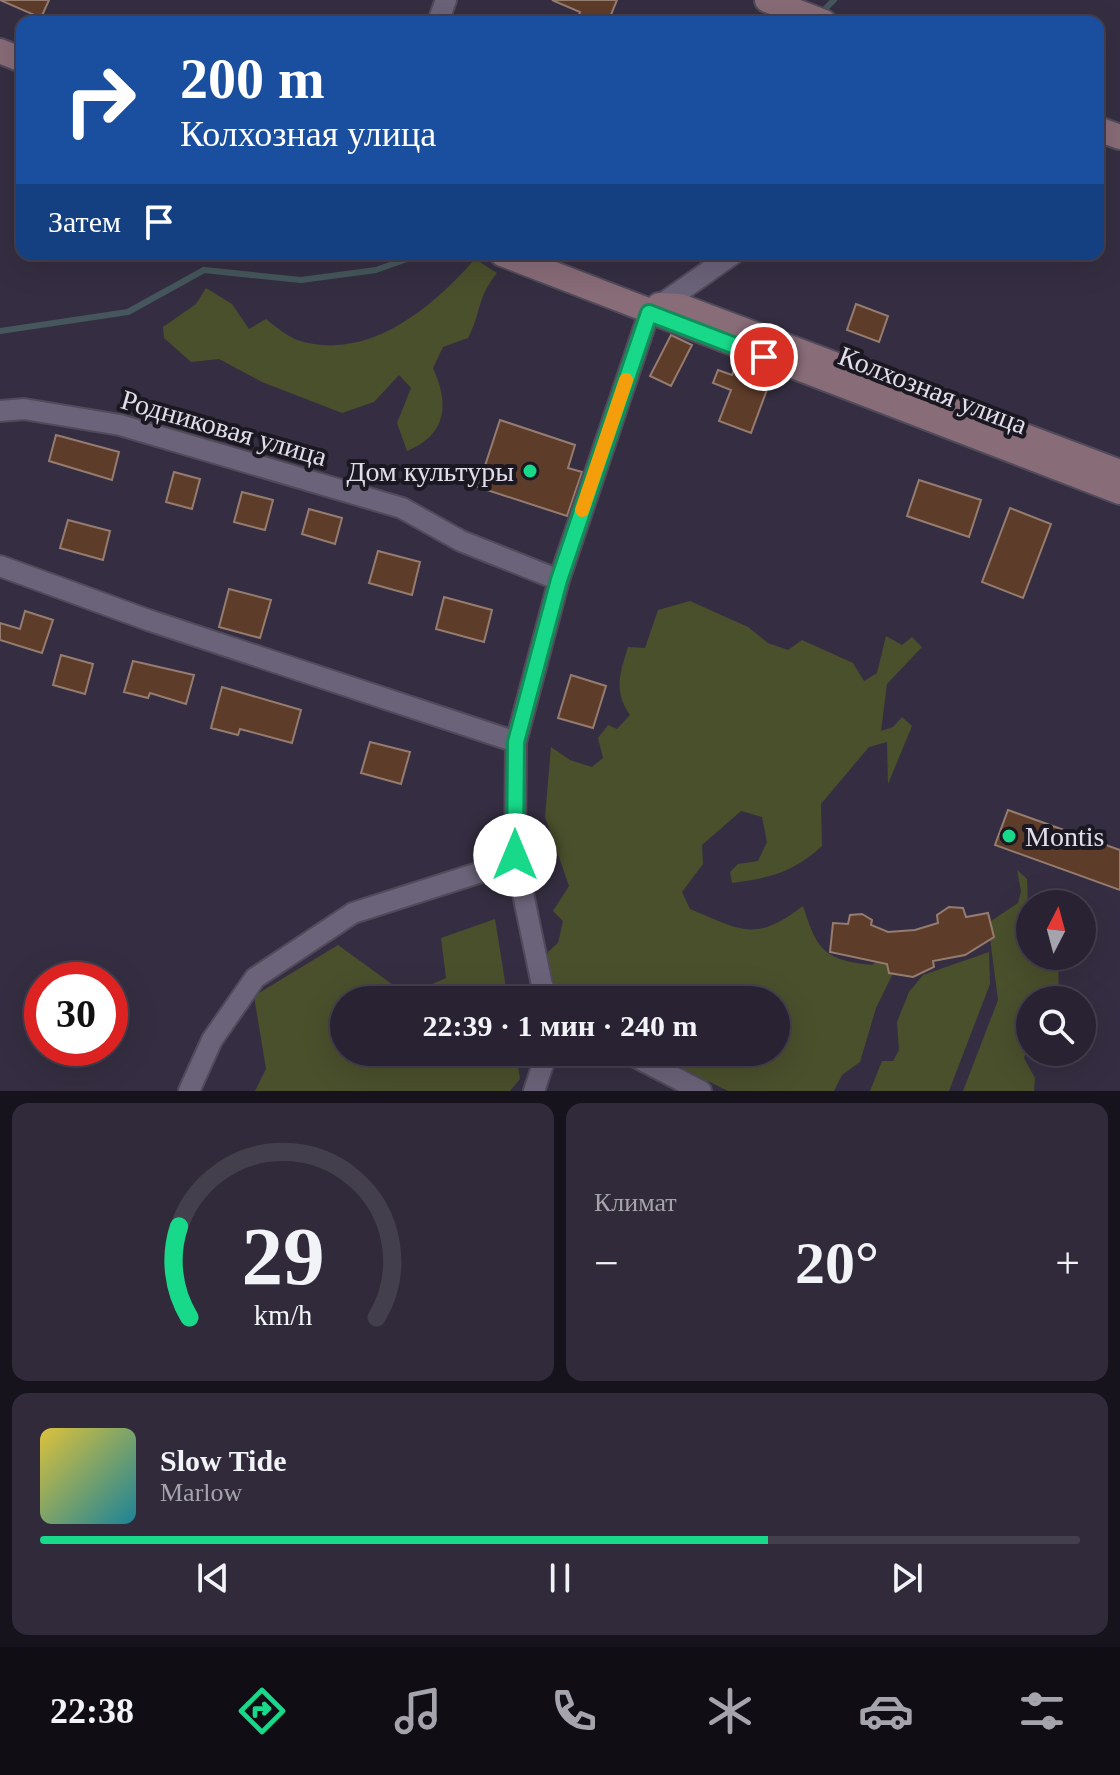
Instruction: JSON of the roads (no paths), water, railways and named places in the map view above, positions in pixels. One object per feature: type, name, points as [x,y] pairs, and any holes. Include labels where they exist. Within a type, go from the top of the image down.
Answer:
[{"type":"street","points":[[771,1],[810,16]]},
{"type":"street","name":"Колхозная улица","points":[[519,260],[654,309],[1120,492]]},
{"type":"street","points":[[542,986],[515,855],[516,742],[559,580],[654,309],[724,260]]},
{"type":"street","name":"Колхозная улица","points":[[654,309],[680,306],[1120,472]]},
{"type":"street","name":"Родниковая улица","points":[[0,411],[24,409],[120,425],[402,508],[461,541],[559,580]]},
{"type":"street","points":[[0,566],[148,620],[516,742]]},
{"type":"street","points":[[189,1091],[212,1040],[255,978],[353,913],[500,866],[515,855]]},
{"type":"street","points":[[534,1091],[542,1066]]},
{"type":"street","points":[[653,1066],[701,1091]]},
{"type":"waterway","points":[[820,14],[834,0]]},
{"type":"waterway","points":[[0,331],[128,312],[204,270],[301,280],[376,270],[404,260]]},
{"type":"place","name":"Дом культуры","points":[[530,471]]},
{"type":"place","name":"Montis","points":[[1009,836]]}]
